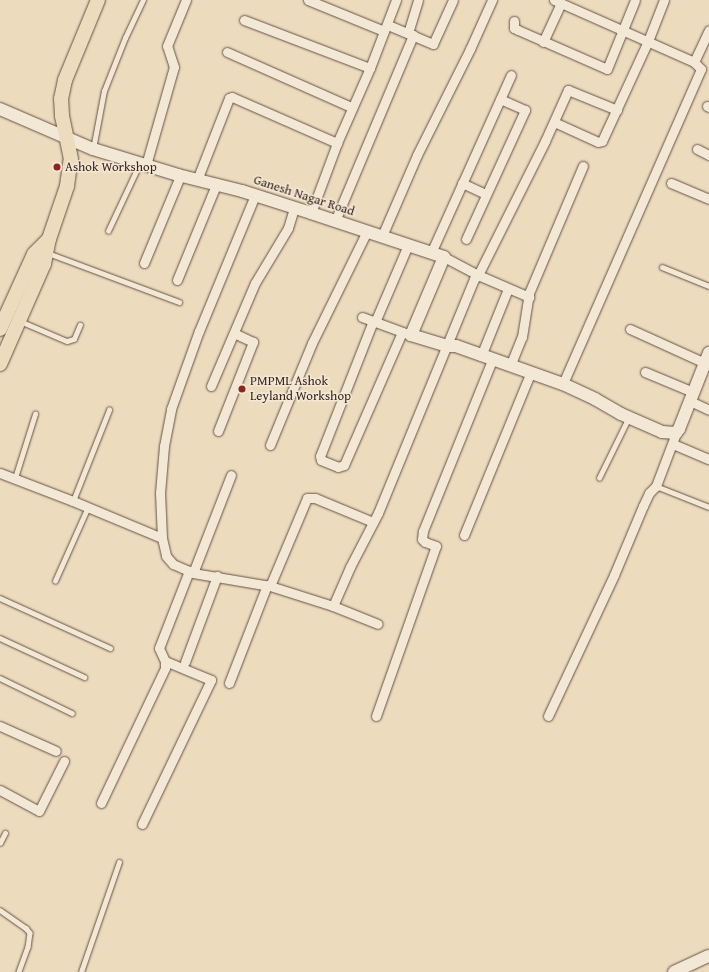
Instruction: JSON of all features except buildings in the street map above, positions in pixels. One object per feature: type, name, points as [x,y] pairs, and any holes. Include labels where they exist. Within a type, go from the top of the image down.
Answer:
[{"type":"main road","points":[[0,364],[44,264],[48,246],[67,186],[71,159],[61,99],[65,80],[98,0]]},
{"type":"main road","points":[[0,329],[34,254],[48,246]]},
{"type":"street","points":[[143,164],[174,67],[167,46],[186,0]]},
{"type":"street","points":[[308,0],[386,28],[411,34],[433,44],[453,0]]},
{"type":"street","points":[[311,213],[351,107],[370,68],[396,0]]},
{"type":"street","points":[[335,220],[411,34],[418,0]]},
{"type":"street","points":[[382,236],[417,155],[470,49],[492,0]]},
{"type":"street","points":[[514,21],[514,28],[607,69],[635,0]]},
{"type":"street","points":[[554,122],[600,142],[605,137],[648,41],[664,0]]},
{"type":"street","points":[[543,42],[557,2],[694,62],[701,69],[563,384]]},
{"type":"street","points":[[244,20],[370,68]]},
{"type":"street","points":[[694,62],[709,30]]},
{"type":"street","points":[[227,52],[351,107]]},
{"type":"street","points":[[431,253],[511,75]]},
{"type":"street","points":[[334,606],[350,567],[373,522],[474,279],[478,275],[554,122],[568,90],[617,110]]},
{"type":"street","points":[[197,180],[229,98],[232,97],[337,143]]},
{"type":"street","points":[[466,239],[525,110],[500,99]]},
{"type":"street","name":"Ganesh Nagar Road","points":[[0,109],[66,136],[93,149],[180,176],[255,195],[444,257],[478,275],[528,297]]},
{"type":"street","points":[[697,149],[709,155]]},
{"type":"street","points":[[510,366],[522,337],[528,297],[564,208],[583,166]]},
{"type":"street","points":[[144,263],[180,176]]},
{"type":"street","points":[[462,183],[486,194]]},
{"type":"street","points":[[671,183],[709,199]]},
{"type":"street","points":[[177,280],[216,185]]},
{"type":"street","points":[[255,195],[199,331],[171,409],[164,446],[160,493],[162,538],[166,556],[173,564],[191,572],[268,585],[334,606],[378,624]]},
{"type":"street","points":[[211,386],[255,284],[288,228],[294,208]]},
{"type":"street","points":[[270,445],[312,342],[367,232]]},
{"type":"street","points":[[408,245],[374,321],[320,456],[321,460],[338,467],[344,465],[444,257]]},
{"type":"street","points":[[376,716],[436,546],[425,542],[422,539],[423,531],[487,358],[508,289]]},
{"type":"street","points":[[362,317],[447,346],[456,346],[563,384],[629,418],[674,438],[709,459]]},
{"type":"street","points":[[548,716],[614,575],[649,493],[656,486],[674,438],[708,358],[630,329]]},
{"type":"street","points":[[218,430],[253,342],[234,333]]},
{"type":"street","points":[[464,535],[531,372]]},
{"type":"street","points":[[645,372],[691,397],[709,410]]},
{"type":"street","points":[[0,473],[73,500],[162,538]]},
{"type":"street","points":[[101,804],[165,668],[165,661],[159,648],[231,475]]},
{"type":"street","points":[[229,683],[268,585],[307,498],[315,498],[373,522]]},
{"type":"street","points":[[185,662],[217,576]]},
{"type":"street","points":[[142,824],[211,680],[165,661]]},
{"type":"street","points":[[0,726],[56,751]]},
{"type":"street","points":[[0,790],[39,811],[64,761]]},
{"type":"street","points":[[674,972],[709,956]]},
{"type":"lane","points":[[93,149],[104,91],[125,38],[143,0]]},
{"type":"lane","points":[[108,231],[143,164]]},
{"type":"lane","points":[[48,246],[179,302]]},
{"type":"lane","points":[[662,267],[709,286]]},
{"type":"lane","points":[[18,321],[67,341],[74,339],[80,325]]},
{"type":"lane","points":[[73,500],[110,410]]},
{"type":"lane","points":[[15,478],[35,414]]},
{"type":"lane","points":[[600,478],[629,418]]},
{"type":"lane","points":[[656,486],[709,507]]},
{"type":"lane","points":[[56,581],[88,507]]},
{"type":"lane","points":[[0,598],[110,648]]},
{"type":"lane","points":[[0,638],[84,677]]},
{"type":"lane","points":[[0,678],[72,713]]},
{"type":"lane","points":[[0,843],[5,833]]},
{"type":"lane","points":[[81,972],[119,862]]},
{"type":"lane","points":[[0,910],[26,928],[30,933],[28,947],[19,972]]},
{"type":"place","name":"Ashok Workshop","points":[[57,167]]},
{"type":"place","name":"PMPML Ashok Leyland Workshop","points":[[242,389]]}]
